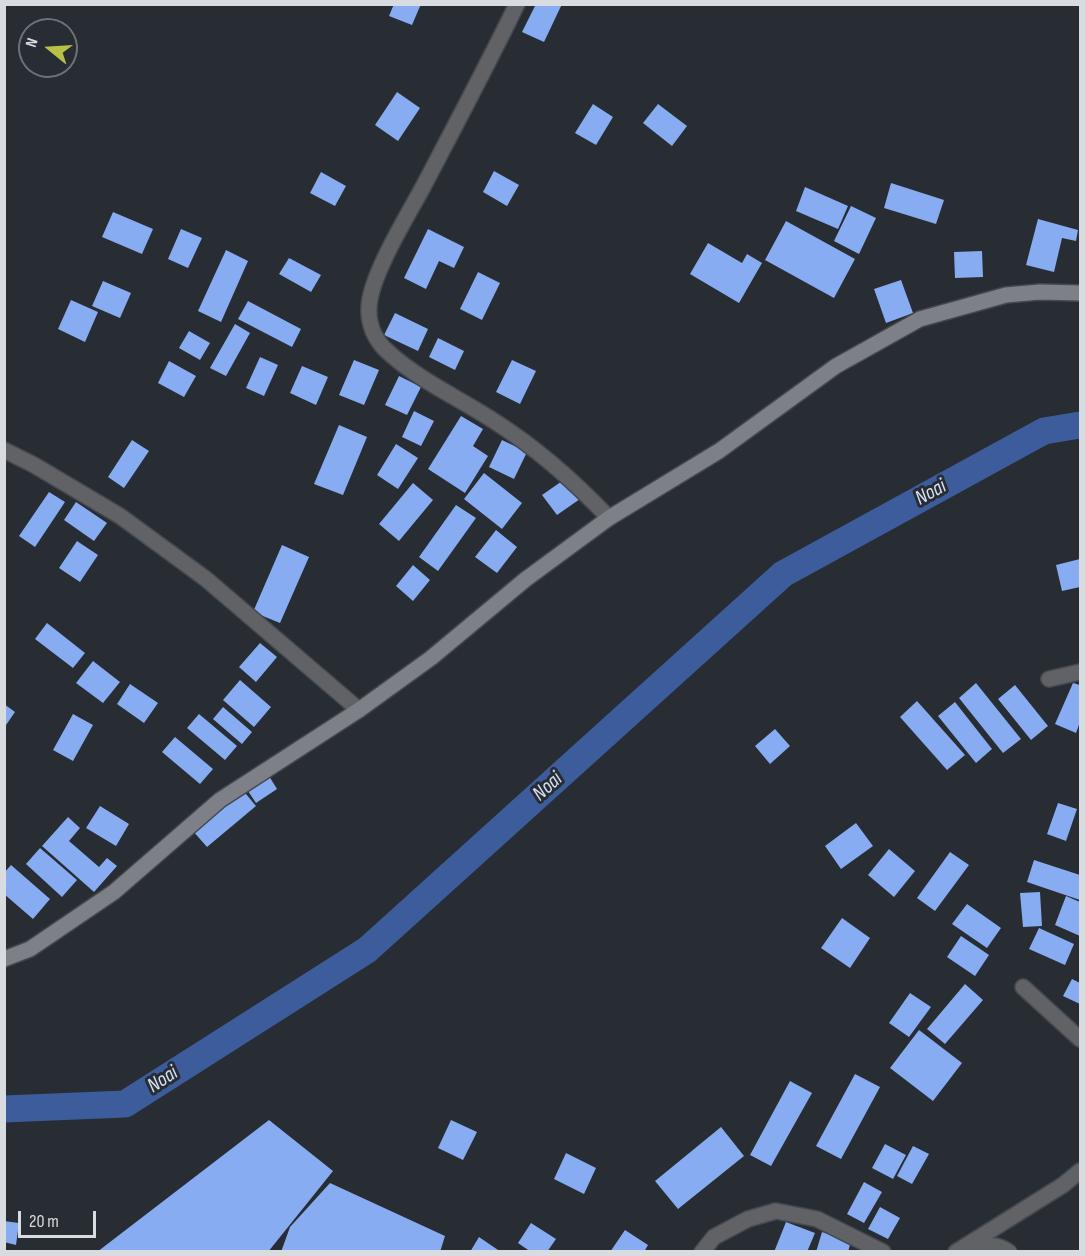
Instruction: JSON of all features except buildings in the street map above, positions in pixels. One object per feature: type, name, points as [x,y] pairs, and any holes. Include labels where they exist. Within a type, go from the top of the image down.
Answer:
[{"type":"street","points":[[517,4],[377,277],[369,306],[371,329],[386,350],[410,370],[495,421],[549,459],[609,518]]},
{"type":"street","points":[[4,959],[30,950],[114,892],[220,800],[359,710],[431,658],[526,579],[609,518],[719,451],[836,366],[920,320],[1006,295],[1040,292],[1080,293]]},
{"type":"street","points":[[4,450],[120,516],[206,579],[359,710]]},
{"type":"street","points":[[1050,679],[1080,672]]},
{"type":"street","points":[[1023,987],[1080,1039]]},
{"type":"street","points":[[956,1251],[1063,1185],[1080,1171]]},
{"type":"street","points":[[702,1251],[714,1237],[748,1220],[776,1211],[817,1219],[883,1251]]},
{"type":"street","points":[[981,1251],[994,1245],[1010,1251]]},
{"type":"waterway","name":"Noai","points":[[4,1109],[125,1104],[367,950],[783,574],[1044,431],[1080,425]]}]
